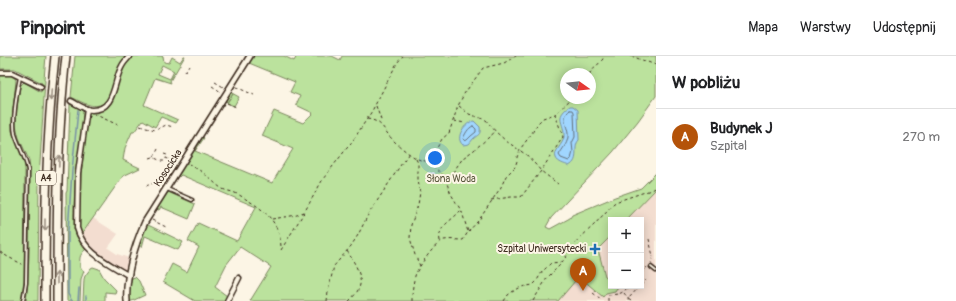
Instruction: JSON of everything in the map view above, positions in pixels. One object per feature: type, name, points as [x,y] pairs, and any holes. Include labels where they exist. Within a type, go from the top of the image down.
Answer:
[{"type":"highway","name":"A4","points":[[45,301],[46,178],[55,56]]},
{"type":"highway","name":"A4","points":[[57,301],[59,162],[66,56]]},
{"type":"street","points":[[71,101],[92,110],[103,107],[107,104],[110,100],[122,65],[130,56]]},
{"type":"street","name":"Kosocicka","points":[[127,301],[129,274],[140,232],[145,222],[250,56]]},
{"type":"street","points":[[0,73],[20,76],[41,87]]},
{"type":"street","points":[[87,109],[78,173],[76,228],[87,247],[98,256],[126,274],[129,274]]},
{"type":"street","points":[[227,301],[239,278]]},
{"type":"lane","points":[[20,76],[14,125],[17,139],[26,160],[28,170],[27,265],[23,301]]},
{"type":"lane","points":[[166,188],[192,200]]},
{"type":"lane","points":[[651,267],[656,271]]},
{"type":"path","points":[[183,161],[202,172],[223,189],[236,193],[256,206],[272,219],[278,231],[281,250],[323,179],[354,139],[367,119],[397,63],[403,56]]},
{"type":"path","points":[[468,232],[461,211],[451,194],[444,176],[434,167],[431,162],[442,139],[449,133],[458,106],[464,94],[484,68],[504,63],[516,56]]},
{"type":"path","points":[[595,68],[603,59],[603,56]]},
{"type":"path","points":[[631,56],[656,65]]},
{"type":"path","points":[[185,72],[188,64]]},
{"type":"path","points":[[215,82],[224,88]]},
{"type":"path","points":[[212,86],[222,92]]},
{"type":"path","points":[[237,87],[254,95]]},
{"type":"path","points":[[227,103],[236,107]]},
{"type":"path","points":[[412,301],[415,277],[420,266],[430,252],[440,242],[445,240],[463,240],[479,220],[506,176],[515,167],[520,150],[538,123],[543,118],[556,114],[566,104]]},
{"type":"path","points":[[375,105],[380,124]]},
{"type":"path","points":[[458,106],[470,114],[486,120],[506,141],[528,156],[541,171],[558,184]]},
{"type":"path","points":[[92,110],[94,114],[118,125]]},
{"type":"path","points":[[491,200],[521,197],[541,171],[563,138],[556,114]]},
{"type":"path","points":[[367,119],[373,120],[380,124],[393,140],[416,158],[422,161],[431,162]]},
{"type":"path","points":[[454,121],[465,123]]},
{"type":"path","points":[[140,126],[156,130],[166,125],[173,127]]},
{"type":"path","points":[[446,182],[462,158],[496,132]]},
{"type":"path","points":[[150,158],[153,157],[158,149]]},
{"type":"path","points":[[327,301],[334,266],[358,235],[368,215],[409,153]]},
{"type":"path","points":[[164,154],[167,155],[166,158],[176,163]]},
{"type":"path","points":[[153,157],[161,161],[164,161],[166,158]]},
{"type":"path","points":[[416,158],[418,163],[420,192],[418,205],[411,225],[410,236],[412,247],[420,266]]},
{"type":"path","points":[[146,186],[156,182]]},
{"type":"path","points":[[533,301],[547,278],[560,265],[579,239],[594,226],[614,203],[656,187]]},
{"type":"path","points":[[272,219],[297,215],[305,211]]},
{"type":"path","points":[[440,242],[439,234],[445,225],[461,211]]},
{"type":"path","points":[[152,220],[166,227]]},
{"type":"path","points":[[644,271],[651,263],[654,256],[649,239]]},
{"type":"path","points":[[347,251],[355,263],[359,274],[360,286],[349,301]]},
{"type":"path","points":[[0,252],[21,264],[27,265]]},
{"type":"path","points":[[504,301],[508,295],[521,287],[533,285],[542,272],[551,263],[562,262]]},
{"type":"path","points":[[608,301],[608,295],[617,295],[623,293],[626,289]]},
{"type":"path","points":[[628,300],[638,289]]},
{"type":"path","points":[[594,292],[602,300]]},
{"type":"path","points":[[623,293],[627,296],[628,300],[631,301]]},
{"type":"shaded area","name":"Szpital Uniwersytecki","points":[[656,189],[656,301],[538,301],[601,222],[608,218],[608,289],[644,289],[644,217],[609,217]]},
{"type":"shaded area","points":[[93,218],[118,234],[108,248],[117,254],[129,258],[125,273],[90,248],[81,235]]},
{"type":"green space","points":[[0,56],[46,56],[39,179],[38,301],[26,301],[29,256],[30,170],[29,160],[19,138],[16,125],[16,114],[20,86],[24,82],[41,92],[42,83],[15,69],[0,69]]},
{"type":"green space","points":[[75,56],[128,56],[108,99],[104,103],[95,106],[71,97]]},
{"type":"green space","points":[[133,56],[163,56],[164,62],[169,63],[172,57],[180,62],[185,56],[170,81],[171,83],[155,78],[144,105],[178,120],[176,123],[161,117],[155,127],[143,120],[134,132],[132,132],[125,148],[123,160],[140,168],[123,176],[81,235],[79,228],[81,174],[88,115],[89,113],[100,110],[108,105],[113,98],[121,72],[126,63]],"holes":[[[162,65],[174,71],[170,79],[158,74]]]},
{"type":"green space","name":"Słona Woda","points":[[253,56],[284,56],[294,61],[297,56],[332,56],[340,60],[342,56],[656,56],[656,96],[613,152],[551,218],[546,227],[550,229],[570,218],[572,215],[641,188],[656,173],[656,189],[629,217],[608,217],[608,239],[598,249],[605,276],[608,278],[608,289],[616,289],[615,291],[606,293],[603,297],[581,278],[576,280],[558,301],[250,301],[271,267],[240,247],[226,265],[215,287],[227,296],[225,301],[195,301],[163,282],[172,264],[187,272],[199,247],[188,241],[198,223],[237,241],[256,207],[181,175],[179,177],[178,175],[184,165],[187,164],[186,161],[202,136],[204,138],[195,151],[272,183],[293,149],[262,136],[274,111],[303,123],[313,113],[296,105],[300,96],[290,92],[295,82],[249,63]]},
{"type":"green space","points":[[0,74],[13,75],[16,80],[12,131],[25,162],[24,280],[21,301],[0,301]]},
{"type":"green space","points":[[230,92],[239,97],[234,106],[227,103],[233,94],[227,102],[225,100]]},
{"type":"green space","points":[[70,104],[79,108],[83,112],[76,170],[74,205],[76,232],[78,238],[86,249],[80,258],[80,268],[84,271],[81,279],[80,301],[67,301],[66,193]]},
{"type":"green space","points":[[168,192],[195,204],[189,219],[161,207],[159,210],[156,209],[165,193]]},
{"type":"green space","points":[[146,225],[183,242],[178,250],[145,236],[142,247],[139,245]]},
{"type":"green space","points":[[93,267],[99,269],[104,278],[116,290],[115,293],[105,292],[105,301],[83,301],[84,279]]},
{"type":"green space","points":[[135,277],[139,281],[145,295],[129,301],[130,283],[132,278]]},
{"type":"water","points":[[570,106],[573,106],[578,110],[579,140],[576,146],[575,160],[569,166],[558,161],[555,155],[564,137],[561,117],[565,110]]},
{"type":"water","points":[[474,121],[480,127],[480,133],[469,144],[463,145],[460,135],[467,124]]},
{"type":"waterway","points":[[72,301],[68,294],[68,232],[78,110]]},
{"type":"waterway","points":[[78,301],[79,288]]},
{"type":"waterway","points":[[86,296],[86,301]]},
{"type":"tunnel","points":[[41,87],[71,101]]},
{"type":"place","name":"Szpital Uniwersytecki","points":[[595,249]]},
{"type":"place","name":"Budynek J","points":[[583,291]]}]
